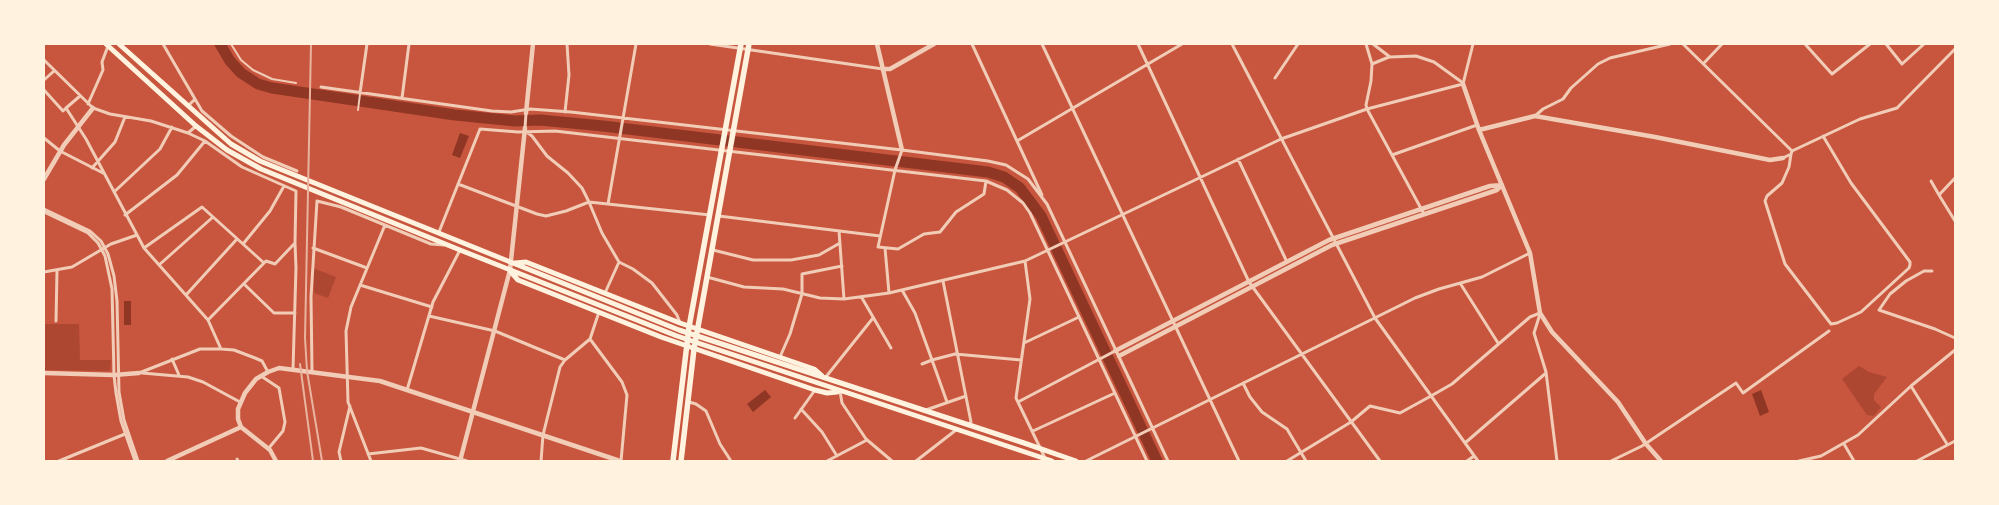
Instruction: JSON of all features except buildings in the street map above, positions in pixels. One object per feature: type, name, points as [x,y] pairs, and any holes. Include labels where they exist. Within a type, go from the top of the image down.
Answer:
[{"type":"highway","points":[[673,461],[689,327],[741,46]]},
{"type":"highway","points":[[681,461],[694,349],[748,46]]},
{"type":"main road","points":[[107,44],[196,126],[227,150],[261,169],[448,246],[677,336],[1052,461]]},
{"type":"main road","points":[[120,44],[231,144],[260,161],[679,330],[1076,461]]},
{"type":"main road","points":[[513,262],[526,262],[689,327],[814,369],[825,378]]},
{"type":"main road","points":[[510,270],[518,280],[694,349],[815,390],[827,393],[840,391]]},
{"type":"street","points":[[88,104],[103,70],[102,62],[107,44]]},
{"type":"street","points":[[163,44],[202,110],[230,136],[263,156],[297,171]]},
{"type":"street","points":[[360,93],[367,44]]},
{"type":"street","points":[[402,98],[409,44]]},
{"type":"street","points":[[460,460],[513,262],[533,44]]},
{"type":"street","points":[[565,112],[569,75],[567,44]]},
{"type":"street","points":[[608,204],[636,44]]},
{"type":"street","points":[[710,44],[748,46],[883,69],[890,69],[934,44]]},
{"type":"street","points":[[877,44],[902,150],[895,170],[878,248],[898,249],[924,234],[940,232],[956,212],[984,194],[986,181]]},
{"type":"street","points":[[972,44],[1168,461]]},
{"type":"street","points":[[1042,44],[1239,461]]},
{"type":"street","points":[[1138,44],[1249,282],[1380,461]]},
{"type":"street","points":[[1017,141],[1182,44]]},
{"type":"street","points":[[1232,44],[1375,318],[1478,461]]},
{"type":"street","points":[[1275,78],[1298,44]]},
{"type":"street","points":[[1366,44],[1372,64],[1367,109],[1423,211]]},
{"type":"street","points":[[1373,44],[1390,57]]},
{"type":"street","points":[[1473,44],[1463,84],[1478,128],[1530,254],[1540,313],[1552,332],[1618,402],[1646,444],[1661,461]]},
{"type":"street","points":[[1535,116],[1543,109],[1563,99],[1570,88],[1598,64],[1610,58],[1670,44]]},
{"type":"street","points":[[1683,44],[1792,153]]},
{"type":"street","points":[[1704,63],[1722,44]]},
{"type":"street","points":[[1805,44],[1832,74],[1870,44]]},
{"type":"street","points":[[1886,44],[1902,64],[1924,44]]},
{"type":"street","points":[[1392,155],[1478,128],[1535,116],[1646,135],[1770,160],[1783,158],[1860,118],[1897,108],[1955,49]]},
{"type":"street","points":[[1372,64],[1390,57],[1416,56],[1434,62],[1463,84]]},
{"type":"street","points":[[44,60],[92,108],[172,127],[188,133],[205,141],[242,167],[296,191],[293,369]]},
{"type":"street","points":[[44,80],[54,71]]},
{"type":"street","points":[[707,277],[744,287],[783,289],[802,294],[844,300],[889,293],[1025,261],[1281,139],[1367,109],[1463,84]]},
{"type":"street","points":[[321,87],[492,111],[565,112],[988,161],[1006,165],[1029,180],[1047,204]]},
{"type":"street","points":[[44,90],[63,111],[80,96]]},
{"type":"street","points":[[188,106],[195,99]]},
{"type":"street","points":[[66,108],[98,162],[144,248],[208,320],[221,349]]},
{"type":"street","points":[[44,179],[60,151],[92,108]]},
{"type":"street","points":[[92,168],[115,142],[124,117]]},
{"type":"street","points":[[188,133],[196,126]]},
{"type":"street","points":[[114,192],[160,150],[172,127]]},
{"type":"street","points":[[439,232],[480,129],[555,130],[986,181],[1007,190],[1023,203],[1030,212],[1147,461]]},
{"type":"street","points":[[525,130],[547,156],[572,178],[589,202],[602,233],[619,262],[633,269],[652,283],[677,315],[680,323]]},
{"type":"street","points":[[1792,153],[1789,167],[1782,183],[1767,196],[1765,201],[1785,264],[1831,324],[1837,323],[1862,312],[1909,268],[1910,262],[1851,183],[1823,136]]},
{"type":"street","points":[[44,138],[60,151],[104,173]]},
{"type":"street","points":[[125,215],[177,174],[205,141]]},
{"type":"street","points":[[1238,160],[1287,262]]},
{"type":"street","points":[[1029,180],[1034,177]]},
{"type":"street","points":[[1939,195],[1955,178]]},
{"type":"street","points":[[1931,181],[1955,221]]},
{"type":"street","points":[[458,184],[546,216],[566,212],[589,202],[711,215]]},
{"type":"street","points":[[1018,402],[1333,238],[1497,190],[1502,185]]},
{"type":"street","points":[[243,244],[270,211],[284,186]]},
{"type":"street","points":[[312,371],[310,313],[316,201],[341,207],[431,244],[448,246]]},
{"type":"street","points":[[144,248],[202,207],[264,263]]},
{"type":"street","points":[[44,210],[90,230],[103,248],[114,276],[117,301],[115,375],[126,434],[136,461]]},
{"type":"street","points":[[1119,356],[1336,244],[1423,211]]},
{"type":"street","points":[[719,216],[880,236]]},
{"type":"street","points":[[159,265],[213,217]]},
{"type":"street","points":[[371,461],[350,405],[346,340],[348,321],[360,285],[385,225]]},
{"type":"street","points":[[839,231],[844,300]]},
{"type":"street","points":[[44,272],[57,271],[81,263],[103,248],[123,239],[137,236]]},
{"type":"street","points":[[186,295],[237,238]]},
{"type":"street","points":[[208,320],[266,261],[275,264],[295,243]]},
{"type":"street","points":[[713,250],[753,260],[792,260],[819,255],[840,243]]},
{"type":"street","points":[[312,248],[367,268]]},
{"type":"street","points":[[885,248],[889,293]]},
{"type":"street","points":[[408,390],[432,307],[460,250]]},
{"type":"street","points":[[1086,461],[1415,298],[1460,283],[1482,278],[1530,254]]},
{"type":"street","points":[[1025,261],[1030,299],[1016,395],[1046,460]]},
{"type":"street","points":[[605,293],[619,262]]},
{"type":"street","points":[[780,357],[790,334],[802,294],[802,274],[842,266]]},
{"type":"street","points":[[56,321],[57,271]]},
{"type":"street","points":[[1932,271],[1924,271],[1906,281],[1890,294],[1878,310],[1935,329],[1955,338]]},
{"type":"street","points":[[943,281],[971,422],[968,425]]},
{"type":"street","points":[[1460,283],[1498,343]]},
{"type":"street","points":[[244,284],[274,313],[295,313]]},
{"type":"street","points":[[360,285],[432,307]]},
{"type":"street","points":[[902,290],[915,313],[947,402]]},
{"type":"street","points":[[862,298],[891,348]]},
{"type":"street","points":[[541,461],[543,435],[556,378],[565,360],[590,339],[599,312]]},
{"type":"street","points":[[1287,461],[1351,422],[1370,406],[1400,413],[1452,384],[1530,317],[1540,313]]},
{"type":"street","points":[[1540,313],[1534,333],[1546,372],[1558,461]]},
{"type":"street","points":[[429,316],[494,331],[565,360]]},
{"type":"street","points":[[1024,343],[1079,317]]},
{"type":"street","points":[[825,378],[873,318]]},
{"type":"street","points":[[1611,461],[1646,444],[1736,384],[1743,394],[1829,331]]},
{"type":"street","points":[[276,461],[268,449],[241,427],[238,419],[240,402],[249,386],[260,376],[279,368],[380,381],[620,461],[626,420],[627,396],[622,382],[590,339]]},
{"type":"street","points":[[139,373],[200,350],[221,349],[234,350],[255,358],[262,362],[268,372]]},
{"type":"street","points":[[1799,461],[1821,456],[1844,444],[1872,424],[1911,386],[1955,350]]},
{"type":"street","points":[[922,364],[958,354],[1021,360]]},
{"type":"street","points":[[172,359],[179,375]]},
{"type":"street","points":[[1465,443],[1546,372]]},
{"type":"street","points":[[44,373],[179,375],[203,382],[240,402]]},
{"type":"street","points":[[260,376],[279,388],[285,422],[283,431],[268,449]]},
{"type":"street","points":[[1243,383],[1262,412],[1287,429],[1306,461]]},
{"type":"street","points":[[1911,386],[1947,444]]},
{"type":"street","points":[[795,418],[815,390]]},
{"type":"street","points":[[840,391],[842,403],[867,440],[892,461]]},
{"type":"street","points":[[1033,431],[1115,393]]},
{"type":"street","points":[[923,411],[966,396]]},
{"type":"street","points":[[688,401],[696,404],[706,412],[720,444],[731,461]]},
{"type":"street","points":[[341,461],[339,452],[350,405]]},
{"type":"street","points":[[801,409],[822,432],[837,456]]},
{"type":"street","points":[[346,421],[355,420]]},
{"type":"street","points":[[167,461],[241,427]]},
{"type":"street","points":[[916,461],[956,430]]},
{"type":"street","points":[[59,461],[126,434]]},
{"type":"street","points":[[827,461],[867,440]]},
{"type":"street","points":[[1917,461],[1955,441]]},
{"type":"street","points":[[1844,444],[1854,461]]},
{"type":"street","points":[[368,454],[421,448],[467,461]]},
{"type":"street","points":[[1467,461],[1474,456]]},
{"type":"lane","points":[[231,44],[242,60],[253,70],[274,79],[296,83]]},
{"type":"lane","points":[[358,110],[360,93]]},
{"type":"shaded area","points":[[460,133],[469,136],[460,158],[452,155]]},
{"type":"shaded area","points":[[313,268],[336,277],[328,298],[314,293]]},
{"type":"shaded area","points":[[124,301],[131,301],[131,325],[124,325]]},
{"type":"shaded area","points":[[44,324],[79,324],[80,360],[111,360],[110,370],[44,370]]},
{"type":"shaded area","points":[[1859,366],[1869,372],[1887,377],[1874,394],[1874,400],[1881,407],[1874,416],[1867,415],[1842,379]]},
{"type":"shaded area","points":[[765,390],[771,397],[753,412],[747,404]]},
{"type":"shaded area","points":[[1761,390],[1769,412],[1760,416],[1752,394]]},
{"type":"waterway","points":[[220,44],[230,61],[241,73],[258,84],[272,88],[455,115],[515,121],[540,120],[603,126],[988,172],[1004,177],[1020,188],[1041,216],[1157,461]]},
{"type":"railway","points":[[311,44],[305,338],[307,371],[322,461]]},
{"type":"railway","points":[[300,364],[313,461]]}]
